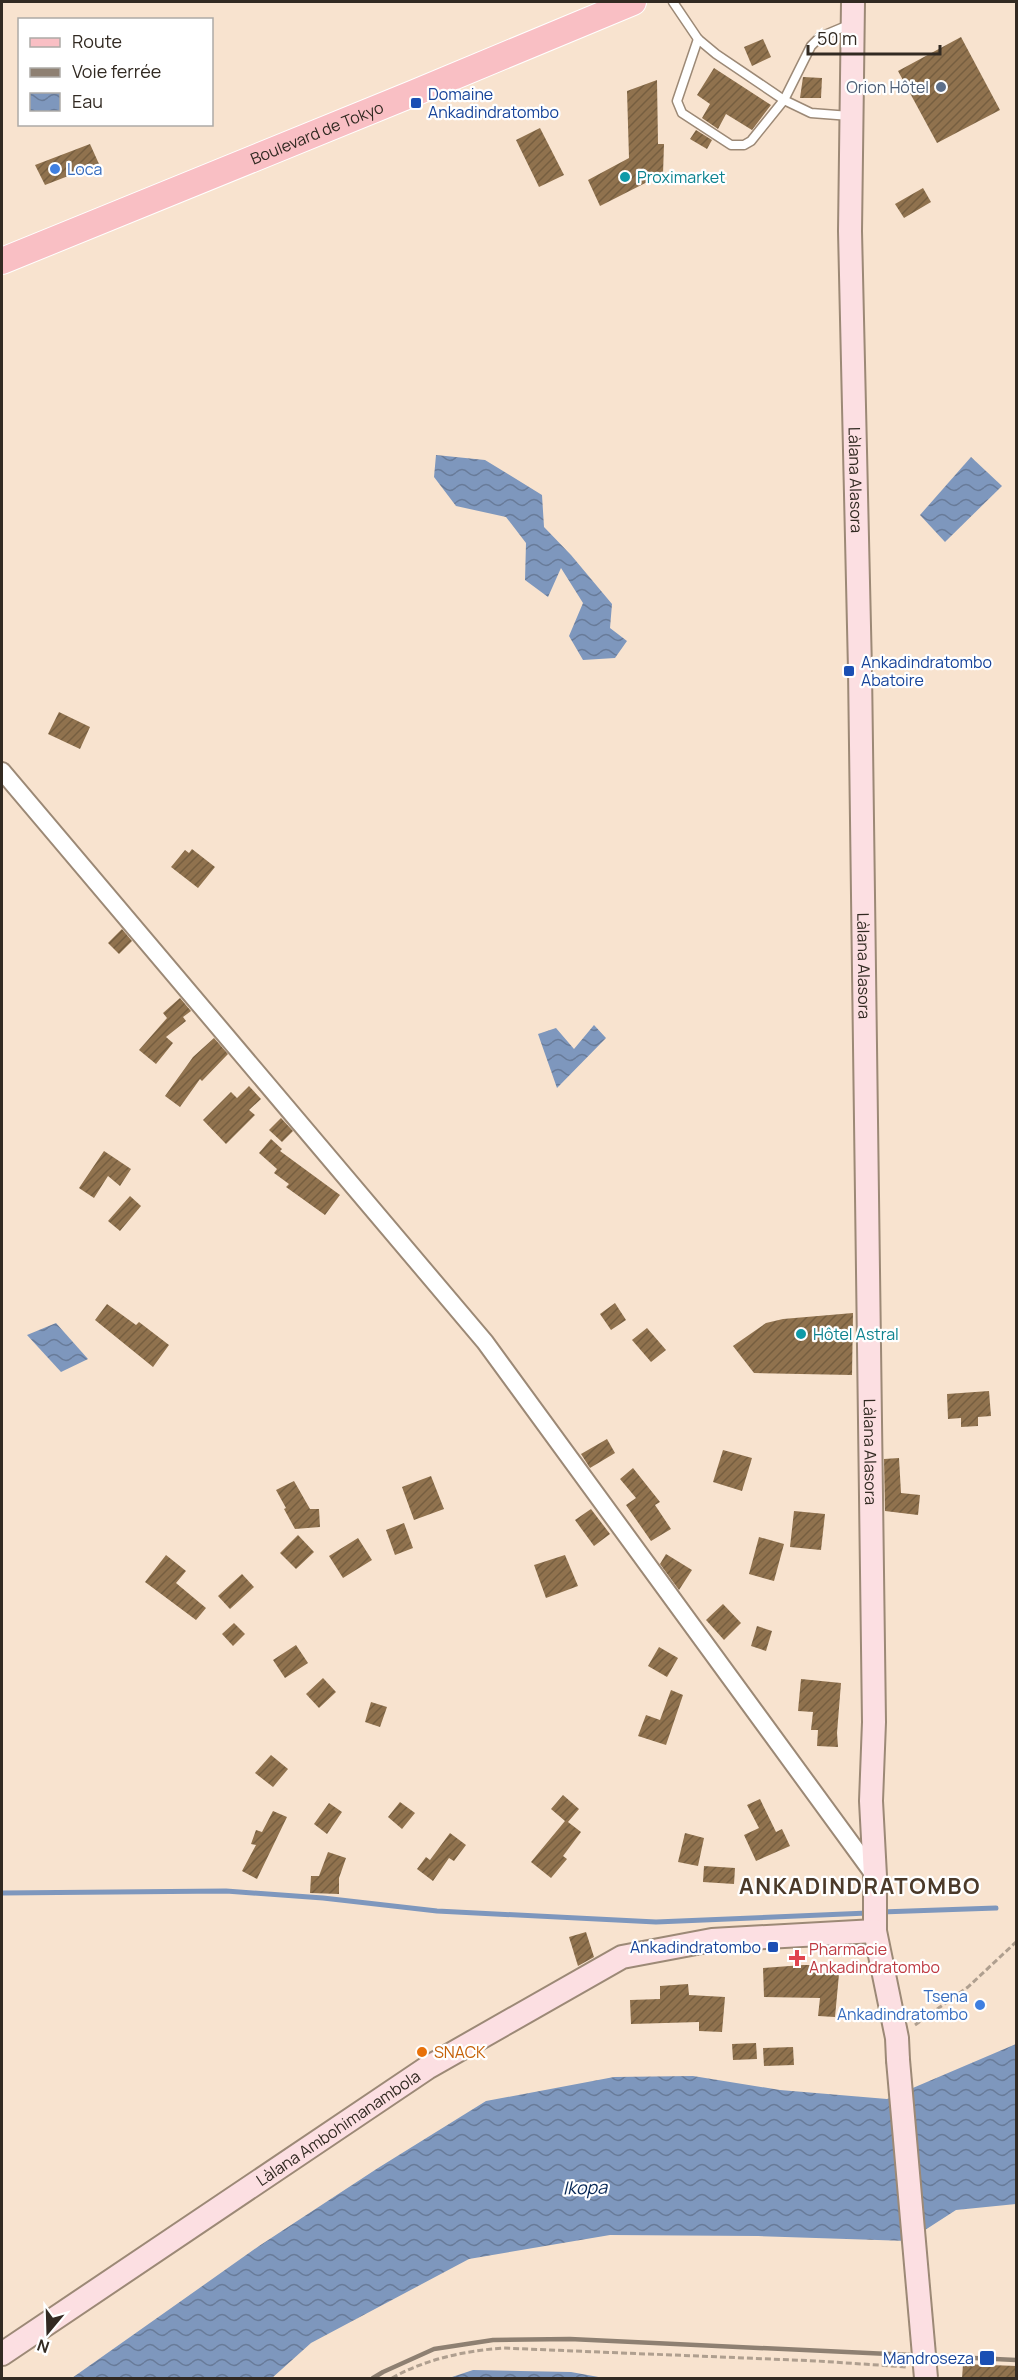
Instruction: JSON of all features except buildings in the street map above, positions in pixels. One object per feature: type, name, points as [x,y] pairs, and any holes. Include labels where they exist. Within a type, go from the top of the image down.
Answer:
[{"type":"main road","name":"Boulevard de Tokyo","points":[[2,261],[633,2]]},
{"type":"street","name":"Làlana Alasora","points":[[852,13],[850,231],[860,658],[874,1722],[871,1801],[875,1930],[897,2049],[921,2375]]},
{"type":"street","points":[[2,771],[485,1342],[875,1876]]},
{"type":"street","name":"Làlana Ambohimanambola","points":[[2,2355],[427,2068],[622,1957],[712,1940],[875,1930]]},
{"type":"lane","points":[[673,2],[698,39],[716,54],[784,100],[811,113],[850,116]]},
{"type":"lane","points":[[698,39],[677,100],[682,113],[731,145],[744,145],[751,141],[784,100],[811,45],[852,13]]},
{"type":"path","points":[[897,2049],[1017,1942]]},
{"type":"path","points":[[392,2379],[443,2358],[474,2350],[502,2348],[805,2360],[921,2375]]},
{"type":"water","points":[[436,455],[485,460],[542,495],[544,527],[612,604],[610,628],[627,641],[615,658],[583,660],[569,636],[583,603],[561,568],[548,597],[525,580],[526,543],[506,517],[456,506],[434,477]]},
{"type":"water","points":[[971,457],[1002,486],[945,542],[920,515]]},
{"type":"water","points":[[594,1025],[606,1038],[557,1088],[538,1034],[556,1028],[574,1049]]},
{"type":"water","points":[[56,1323],[88,1359],[61,1372],[27,1335]]},
{"type":"water","name":"Ikopa","points":[[1016,2044],[1016,2204],[956,2210],[908,2241],[758,2236],[610,2235],[469,2259],[311,2343],[272,2378],[72,2378],[259,2246],[486,2101],[614,2077],[693,2076],[780,2090],[887,2099]]},
{"type":"water","points":[[473,2370],[571,2372],[604,2378],[449,2378]]},
{"type":"waterway","points":[[2,1893],[226,1891],[323,1898],[437,1911],[656,1922],[868,1913]]},
{"type":"waterway","points":[[881,1912],[996,1908]]},
{"type":"railway","points":[[373,2378],[434,2349],[493,2340],[570,2339],[1016,2360]]},
{"type":"place","name":"Orion Hôtel","points":[[941,87]]},
{"type":"place","name":"Domaine Ankadindratombo","points":[[416,103]]},
{"type":"place","name":"Loca","points":[[55,169]]},
{"type":"place","name":"Proximarket","points":[[625,177]]},
{"type":"place","name":"Ankadindratombo Abatoire","points":[[849,671]]},
{"type":"place","name":"Hôtel Astral","points":[[801,1334]]},
{"type":"place","name":"Ankadindratombo","points":[[773,1947]]},
{"type":"place","name":"Pharmacie Ankadindratombo","points":[[797,1958]]},
{"type":"place","name":"Tsena Ankadindratombo","points":[[980,2005]]},
{"type":"place","name":"SNACK","points":[[422,2052]]},
{"type":"place","name":"Mandroseza","points":[[987,2358]]},
{"type":"district","name":"ANKADINDRATOMBO","points":[[860,1886]]}]
